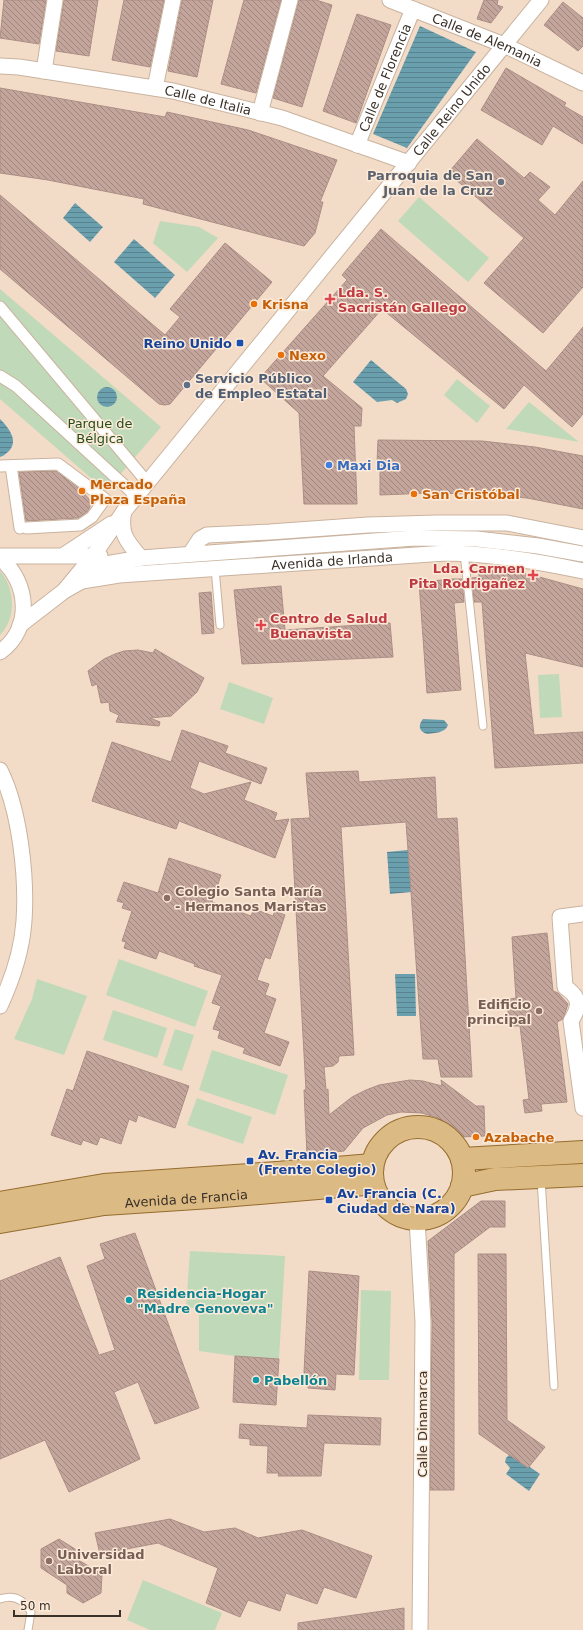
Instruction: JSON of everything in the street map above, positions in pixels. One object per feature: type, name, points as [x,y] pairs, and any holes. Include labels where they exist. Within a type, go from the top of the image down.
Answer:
[{"type":"main road","points":[[415,1127],[430,1128],[444,1135],[455,1146],[462,1160],[462,1186],[458,1197],[450,1206],[429,1218],[417,1219],[395,1213],[385,1205],[378,1196],[373,1175],[377,1150],[387,1138],[400,1130],[415,1127]]},
{"type":"main road","points":[[462,1160],[583,1152]]},
{"type":"main road","name":"Avenida de Francia","points":[[0,1203],[104,1185],[277,1173],[373,1175]]},
{"type":"main road","name":"Avenida de Francia","points":[[0,1222],[104,1204],[365,1184],[373,1175]]},
{"type":"main road","points":[[462,1186],[495,1179],[583,1175]]},
{"type":"street","points":[[44,71],[55,0]]},
{"type":"street","points":[[155,88],[173,0]]},
{"type":"street","points":[[260,113],[290,0]]},
{"type":"street","name":"Calle de Alemania","points":[[390,0],[504,45],[583,83]]},
{"type":"street","name":"Calle Reino Unido","points":[[64,591],[94,556],[121,515],[147,482],[541,0]]},
{"type":"street","name":"Calle de Florencia","points":[[357,145],[413,9]]},
{"type":"street","name":"Calle de Italia","points":[[0,66],[44,71],[173,91],[282,118],[409,163]]},
{"type":"street","points":[[0,307],[147,482]]},
{"type":"street","points":[[0,376],[16,386],[136,496]]},
{"type":"street","points":[[58,464],[105,499],[92,517],[74,531],[23,528],[6,466],[58,464]]},
{"type":"street","points":[[121,515],[123,531],[132,548],[141,558]]},
{"type":"street","name":"Calle Reino Unido","points":[[64,555],[121,515]]},
{"type":"street","points":[[190,554],[200,539],[207,535],[368,525],[507,523],[583,538]]},
{"type":"street","name":"Avenida de Irlanda","points":[[368,525],[368,541]]},
{"type":"street","name":"Avenida de Irlanda","points":[[20,625],[64,591],[80,582],[96,568],[106,564],[141,558],[416,538],[477,539],[538,546],[583,554]]},
{"type":"street","name":"Avenida de Irlanda","points":[[80,582],[119,574],[379,556],[446,553],[485,554],[542,562],[583,571]]},
{"type":"street","name":"Avenida de Irlanda","points":[[0,557],[64,555],[141,558]]},
{"type":"street","points":[[0,557],[9,565],[18,580],[24,600],[24,610],[15,636],[0,652]]},
{"type":"street","points":[[0,770],[10,794],[19,841],[24,877],[24,921],[20,945],[8,988],[0,1006]]},
{"type":"street","points":[[583,914],[560,917],[565,987],[576,997],[578,1004],[577,1010],[570,1021],[583,1108]]},
{"type":"street","name":"Calle Dinamarca","points":[[417,1219],[423,1322],[420,1630]]},
{"type":"lane","points":[[215,552],[220,625]]},
{"type":"lane","points":[[464,553],[483,726]]},
{"type":"lane","points":[[541,1176],[554,1386]]},
{"type":"lane","points":[[0,1599],[18,1598],[26,1604],[31,1612],[28,1630]]},
{"type":"green space","points":[[419,197],[489,258],[468,282],[398,221]]},
{"type":"green space","points":[[160,221],[199,227],[218,238],[187,272],[153,243]]},
{"type":"green space","name":"Parque de Bélgica","points":[[0,289],[161,427],[106,491],[0,399]]},
{"type":"green space","points":[[457,379],[490,406],[477,423],[444,395]]},
{"type":"green space","points":[[529,402],[579,442],[506,429]]},
{"type":"green space","points":[[0,571],[9,586],[12,603],[9,620],[0,635]]},
{"type":"green space","points":[[559,674],[562,717],[540,718],[538,675]]},
{"type":"green space","points":[[229,682],[273,698],[264,724],[220,709]]},
{"type":"green space","points":[[119,959],[208,991],[195,1027],[106,995]]},
{"type":"green space","points":[[37,979],[87,996],[64,1055],[14,1039],[32,999]]},
{"type":"green space","points":[[113,1010],[167,1028],[157,1058],[103,1040]]},
{"type":"green space","points":[[175,1029],[194,1035],[182,1071],[163,1065]]},
{"type":"green space","points":[[212,1050],[288,1075],[275,1115],[199,1090]]},
{"type":"green space","points":[[197,1098],[252,1117],[243,1144],[187,1125]]},
{"type":"green space","points":[[190,1251],[285,1256],[279,1359],[235,1356],[199,1351],[199,1309],[186,1307]]},
{"type":"green space","points":[[361,1290],[391,1291],[389,1380],[359,1380]]},
{"type":"green space","points":[[143,1580],[222,1613],[215,1630],[150,1630],[127,1620]]},
{"type":"water","points":[[420,26],[476,52],[407,148],[373,134]]},
{"type":"water","points":[[75,203],[103,227],[90,242],[63,218]]},
{"type":"water","points":[[134,239],[175,275],[155,298],[114,262]]},
{"type":"water","points":[[371,360],[406,389],[408,394],[406,399],[397,403],[392,400],[377,402],[353,382]]},
{"type":"water","points":[[107,387],[114,390],[117,397],[114,404],[107,407],[100,404],[97,397],[100,390]]},
{"type":"water","points":[[0,419],[12,434],[13,443],[8,452],[0,457]]},
{"type":"water","points":[[423,719],[444,720],[448,725],[445,730],[427,734],[420,728],[420,724]]},
{"type":"water","points":[[408,850],[411,892],[390,894],[387,852]]},
{"type":"water","points":[[395,974],[415,974],[416,1016],[397,1016]]},
{"type":"water","points":[[509,1455],[514,1456],[540,1474],[529,1491],[506,1474],[510,1468],[505,1462]]},
{"type":"building","points":[[4,0],[46,0],[39,44],[0,38]]},
{"type":"building","points":[[64,0],[98,0],[89,56],[56,51]]},
{"type":"building","points":[[124,0],[164,0],[150,67],[112,60]]},
{"type":"building","points":[[182,0],[213,0],[197,77],[168,71]]},
{"type":"building","points":[[244,0],[281,0],[256,93],[221,84]]},
{"type":"building","points":[[299,0],[316,0],[332,5],[302,107],[273,98]]},
{"type":"building","points":[[484,0],[498,0],[497,5],[503,7],[491,23],[477,19]]},
{"type":"building","points":[[563,2],[583,18],[583,46],[578,51],[544,25]]},
{"type":"building","points":[[357,14],[391,25],[356,123],[323,111]]},
{"type":"building","points":[[506,68],[566,103],[564,106],[583,117],[583,144],[553,126],[542,145],[481,110]]},
{"type":"building","points":[[0,88],[165,117],[167,112],[248,130],[337,160],[320,202],[323,202],[315,233],[304,246],[143,204],[144,199],[48,180],[0,173]]},
{"type":"building","points":[[477,139],[524,178],[530,172],[550,187],[538,200],[555,215],[583,181],[583,287],[543,333],[484,283],[524,238],[448,173]]},
{"type":"building","points":[[0,195],[165,335],[180,317],[170,309],[225,243],[272,282],[170,404],[159,404],[0,269]]},
{"type":"building","points":[[381,229],[546,371],[583,327],[583,414],[572,427],[524,385],[504,409],[382,309],[323,376],[362,408],[361,426],[354,426],[357,504],[304,504],[299,413],[260,378],[347,280],[342,275]]},
{"type":"building","points":[[378,440],[482,441],[535,447],[583,456],[583,509],[527,498],[478,494],[430,493],[380,495],[380,463],[377,463]]},
{"type":"building","points":[[56,471],[82,491],[89,499],[90,507],[87,512],[78,518],[26,521],[19,472]]},
{"type":"building","points":[[479,570],[525,573],[583,589],[583,667],[525,653],[534,735],[583,732],[583,763],[495,768],[482,602],[474,602],[472,578],[479,577]]},
{"type":"building","points":[[462,579],[464,602],[454,603],[461,690],[427,693],[419,582]]},
{"type":"building","name":"Centro de Salud Buenavista","points":[[281,586],[285,630],[390,623],[393,657],[242,664],[234,590]]},
{"type":"building","points":[[211,592],[214,633],[202,634],[199,593]]},
{"type":"building","points":[[155,649],[204,678],[197,692],[171,716],[150,718],[160,722],[159,726],[116,722],[119,715],[110,711],[109,702],[101,703],[97,684],[92,686],[88,671],[104,659],[124,651],[138,650],[153,653]]},
{"type":"building","points":[[182,730],[228,746],[225,753],[267,768],[261,784],[199,761],[190,788],[204,794],[251,782],[244,800],[277,813],[274,821],[289,819],[275,858],[179,821],[176,829],[92,801],[112,742],[171,762]]},
{"type":"building","points":[[358,771],[359,782],[435,777],[437,819],[457,818],[472,1077],[441,1077],[438,1059],[423,1059],[406,822],[341,827],[354,1055],[339,1056],[338,1062],[333,1066],[324,1067],[326,1090],[328,1089],[329,1115],[352,1097],[379,1085],[410,1080],[423,1081],[442,1086],[441,1080],[476,1106],[484,1106],[485,1136],[460,1137],[453,1129],[438,1118],[422,1113],[401,1112],[387,1115],[363,1128],[344,1151],[307,1155],[304,1090],[306,1090],[291,819],[310,818],[306,773]]},
{"type":"building","points":[[169,858],[221,875],[212,902],[251,916],[254,909],[273,916],[275,911],[285,915],[270,959],[265,957],[257,980],[269,984],[265,995],[276,999],[264,1033],[289,1042],[280,1066],[243,1053],[245,1048],[218,1038],[220,1031],[213,1029],[221,1006],[212,1003],[222,975],[194,966],[195,964],[159,951],[156,959],[124,948],[126,942],[122,941],[132,911],[122,908],[124,903],[117,901],[124,882],[158,893]]},
{"type":"building","name":"Edificio principal","points":[[547,933],[553,991],[558,993],[568,1004],[563,1019],[557,1022],[567,1102],[541,1104],[542,1111],[525,1113],[523,1100],[529,1099],[520,1026],[512,1026],[508,1016],[508,1005],[510,999],[516,998],[512,937]]},
{"type":"building","points":[[87,1051],[189,1086],[175,1128],[138,1115],[136,1122],[129,1119],[121,1144],[100,1137],[97,1145],[83,1140],[81,1145],[51,1135],[67,1089],[73,1091]]},
{"type":"building","points":[[481,1201],[505,1201],[505,1227],[490,1227],[454,1254],[454,1490],[430,1490],[432,1322],[428,1241]]},
{"type":"building","points":[[135,1233],[199,1408],[155,1424],[138,1382],[114,1392],[140,1459],[69,1492],[45,1440],[0,1459],[0,1281],[60,1257],[99,1355],[115,1350],[87,1266],[105,1259],[100,1244]]},
{"type":"building","points":[[478,1254],[506,1254],[507,1420],[545,1447],[528,1468],[479,1434]]},
{"type":"building","points":[[309,1271],[359,1276],[354,1375],[336,1374],[335,1390],[308,1388],[308,1373],[304,1373]]},
{"type":"building","name":"Pabellón","points":[[235,1356],[279,1359],[276,1405],[233,1402]]},
{"type":"building","points":[[308,1415],[381,1418],[380,1445],[324,1443],[321,1476],[278,1476],[279,1473],[267,1473],[268,1446],[250,1445],[250,1439],[239,1438],[240,1424],[307,1428]]},
{"type":"building","points":[[170,1519],[204,1532],[235,1528],[258,1538],[302,1530],[372,1556],[356,1598],[324,1587],[317,1604],[286,1593],[280,1611],[248,1600],[240,1617],[206,1603],[218,1568],[158,1543],[100,1554],[95,1533]]},
{"type":"building","points":[[59,1539],[75,1549],[75,1558],[102,1574],[101,1593],[83,1603],[67,1593],[67,1585],[41,1568],[41,1549]]},
{"type":"building","points":[[404,1608],[404,1630],[298,1630],[298,1623]]},
{"type":"place","name":"Parroquia de San Juan de la Cruz","points":[[501,182]]},
{"type":"place","name":"Lda. S. Sacristán Gallego","points":[[330,299]]},
{"type":"place","name":"Krisna","points":[[254,304]]},
{"type":"place","name":"Reino Unido","points":[[240,343]]},
{"type":"place","name":"Nexo","points":[[281,355]]},
{"type":"place","name":"Servicio Público de Empleo Estatal","points":[[187,385]]},
{"type":"place","name":"Maxi Dia","points":[[329,465]]},
{"type":"place","name":"Mercado Plaza España","points":[[82,491]]},
{"type":"place","name":"San Cristóbal","points":[[414,494]]},
{"type":"place","name":"Lda. Carmen Pita Rodrigañez","points":[[533,575]]},
{"type":"place","name":"Centro de Salud Buenavista","points":[[261,625]]},
{"type":"place","name":"Colegio Santa María - Hermanos Maristas","points":[[167,898]]},
{"type":"place","name":"Edificio principal","points":[[539,1011]]},
{"type":"place","name":"Azabache","points":[[476,1137]]},
{"type":"place","name":"Av. Francia (Frente Colegio)","points":[[250,1161]]},
{"type":"place","name":"Av. Francia (C. Ciudad de Nara)","points":[[329,1200]]},
{"type":"place","name":"Residencia-Hogar \"Madre Genoveva\"","points":[[129,1300]]},
{"type":"place","name":"Pabellón","points":[[256,1380]]},
{"type":"place","name":"Universidad Laboral","points":[[49,1561]]}]
